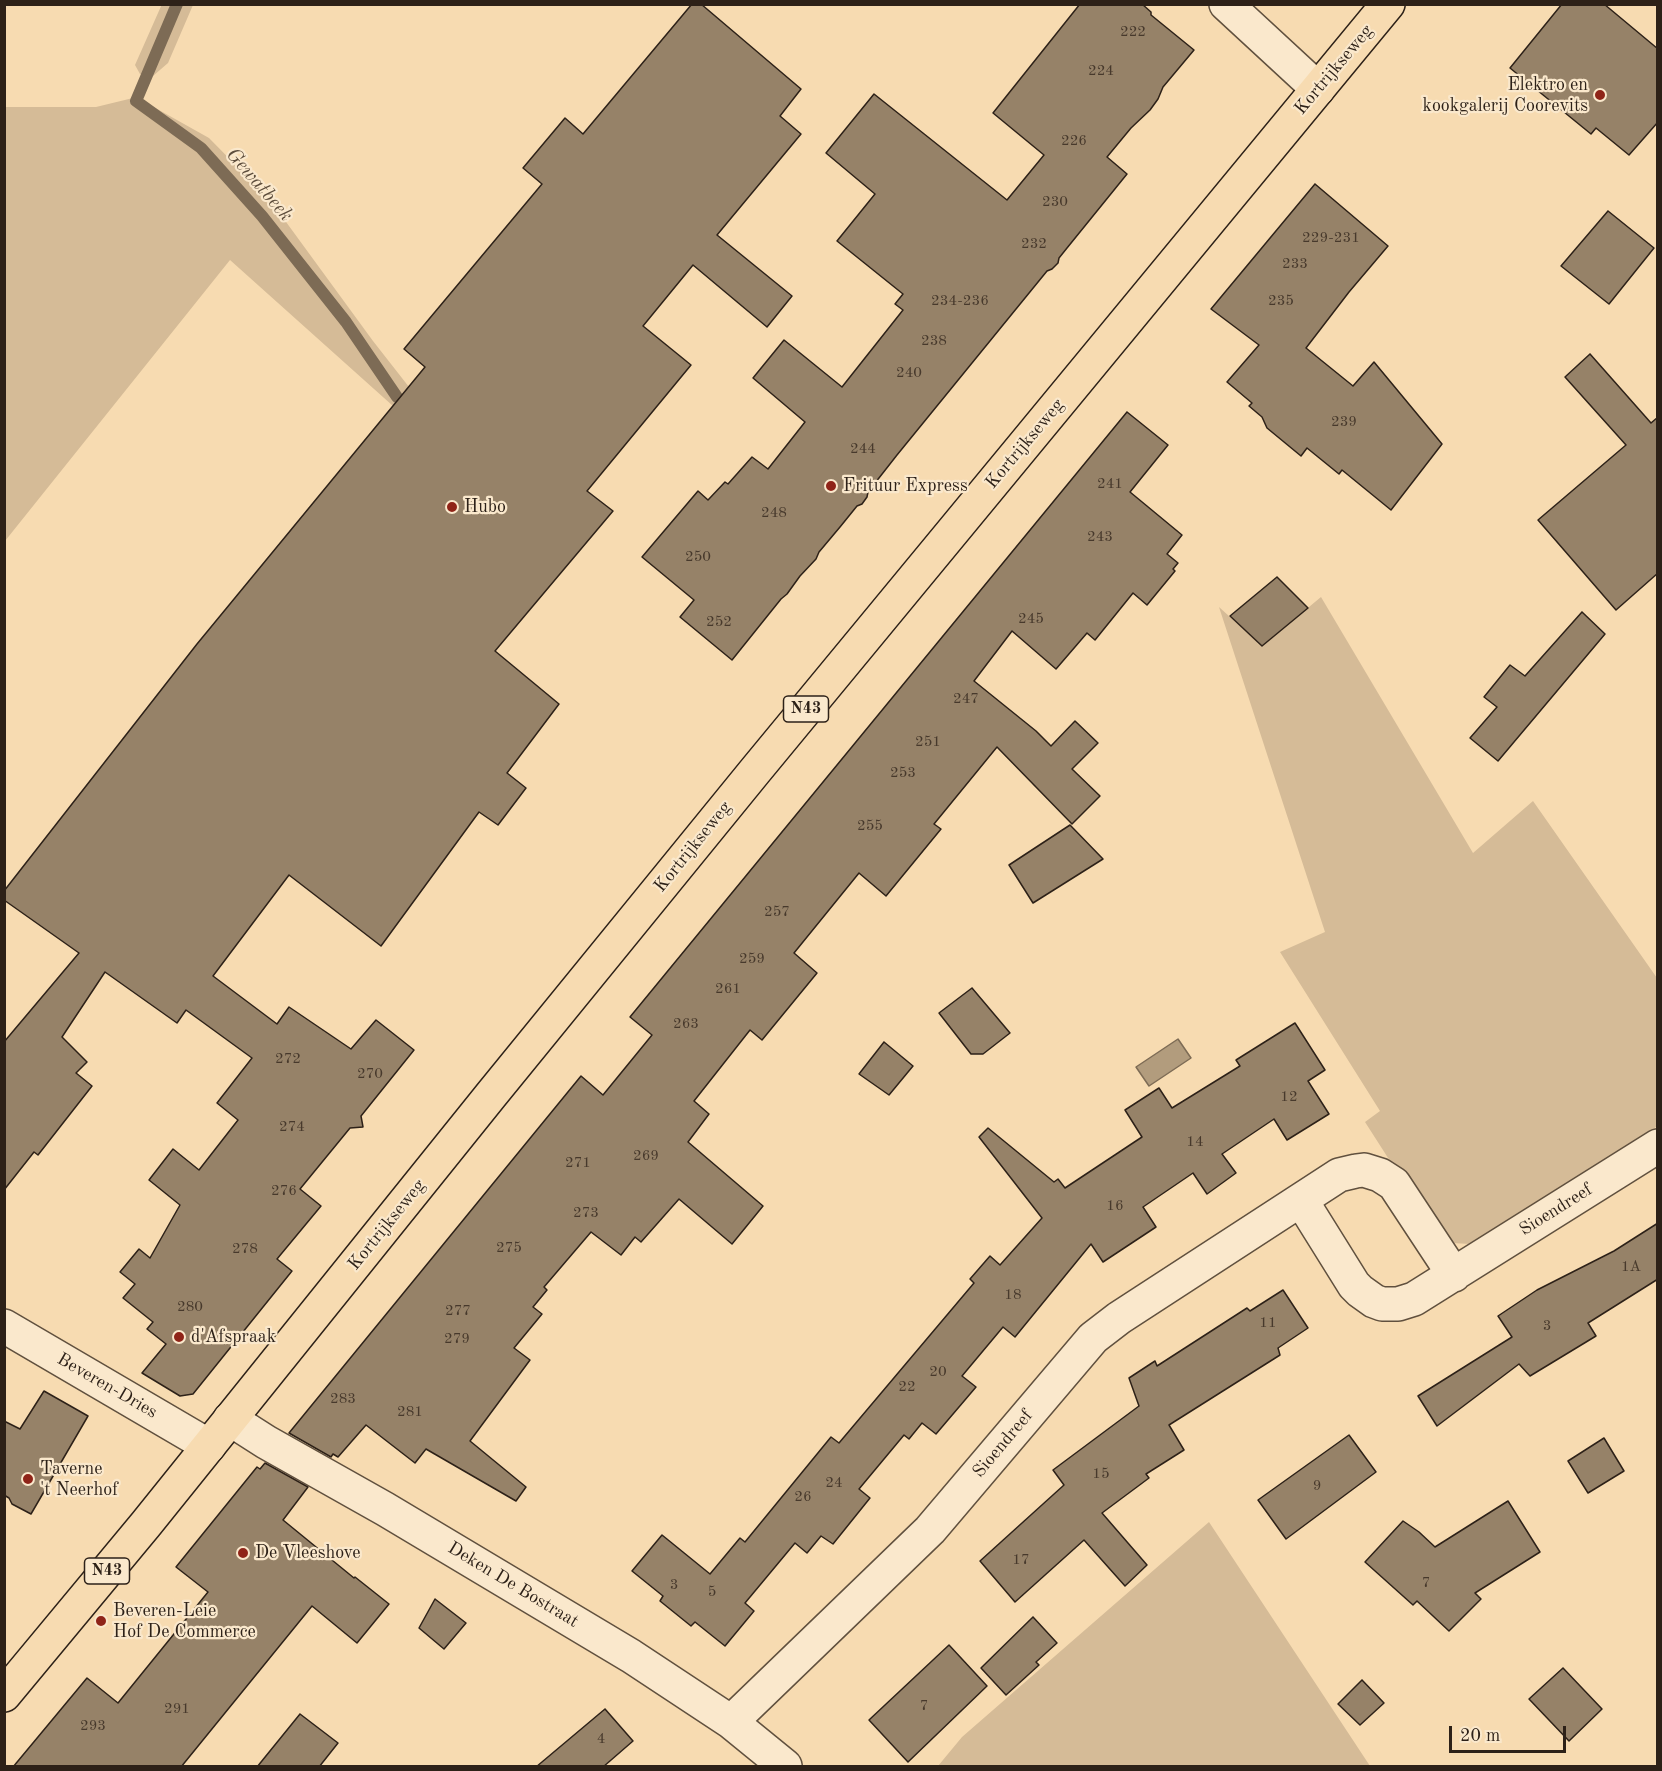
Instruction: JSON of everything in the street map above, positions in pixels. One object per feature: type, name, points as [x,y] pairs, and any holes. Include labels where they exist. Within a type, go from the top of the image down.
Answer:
[{"type":"main road","name":"Kortrijkseweg","points":[[4,1695],[209,1446],[755,771],[1388,4]]},
{"type":"street","points":[[1226,4],[1318,89]]},
{"type":"street","name":"Sioendreef","points":[[1300,1200],[1354,1285],[1374,1301],[1390,1305],[1414,1299],[1658,1146]]},
{"type":"street","name":"Sioendreef","points":[[731,1722],[930,1530],[1093,1338],[1119,1318],[1339,1175],[1364,1170],[1380,1175],[1394,1184],[1454,1275]]},
{"type":"street","name":"Beveren-Dries","points":[[4,1326],[209,1446]]},
{"type":"street","name":"Deken De Bostraat","points":[[230,1419],[266,1442],[386,1509],[631,1656],[731,1722],[785,1767]]},
{"type":"shaded area","points":[[162,4],[193,5],[168,63],[153,76],[140,74],[135,65]]},
{"type":"shaded area","points":[[133,98],[143,101],[209,138],[270,200],[409,387],[393,406],[230,260],[5,541],[5,107],[96,107]]},
{"type":"shaded area","points":[[1321,597],[1473,853],[1533,801],[1657,978],[1657,1126],[1640,1140],[1471,1244],[1451,1243],[1433,1228],[1365,1122],[1380,1111],[1280,952],[1325,932],[1219,607],[1262,646]]},
{"type":"shaded area","points":[[1178,1039],[1191,1058],[1149,1086],[1136,1067]]},
{"type":"shaded area","points":[[1209,1522],[1370,1766],[938,1766],[962,1737]]},
{"type":"building","name":"Hubo","points":[[692,4],[701,4],[801,89],[780,116],[801,134],[717,235],[792,296],[767,327],[693,265],[643,326],[691,365],[587,491],[613,511],[495,651],[559,704],[507,773],[526,788],[498,825],[479,812],[381,946],[289,875],[213,976],[277,1024],[289,1007],[351,1049],[376,1020],[414,1050],[361,1116],[363,1127],[350,1128],[300,1189],[321,1206],[277,1259],[292,1271],[193,1394],[180,1396],[142,1373],[166,1344],[147,1329],[153,1322],[123,1298],[135,1284],[120,1272],[139,1249],[150,1258],[180,1205],[149,1180],[173,1149],[199,1170],[238,1120],[217,1103],[252,1058],[186,1010],[177,1023],[105,972],[62,1037],[87,1062],[76,1073],[92,1086],[38,1155],[34,1152],[4,1190],[4,1042],[79,953],[4,900],[4,891],[197,644],[425,367],[404,349],[542,184],[523,168],[565,118],[583,134]]},
{"type":"building","points":[[1080,4],[1142,4],[1151,12],[1151,15],[1194,50],[1163,87],[1150,110],[1131,128],[1107,157],[1127,174],[1059,258],[1058,263],[1047,271],[897,455],[868,492],[862,504],[857,506],[732,660],[680,617],[694,600],[642,557],[698,491],[708,500],[725,482],[728,484],[752,457],[768,469],[805,422],[753,378],[784,340],[842,387],[903,310],[895,304],[903,294],[837,241],[875,194],[826,153],[874,94],[1007,200],[1044,155],[993,113]]},
{"type":"building","name":"Elektro en kookgalerij Coorevits","points":[[1562,4],[1604,4],[1658,49],[1658,122],[1629,155],[1596,128],[1591,134],[1510,68]]},
{"type":"building","points":[[1315,184],[1388,246],[1306,348],[1353,386],[1374,362],[1442,444],[1391,510],[1342,470],[1339,474],[1307,448],[1301,456],[1267,428],[1262,417],[1249,406],[1252,403],[1227,382],[1259,345],[1211,309]]},
{"type":"building","points":[[1608,211],[1654,248],[1609,304],[1561,266]]},
{"type":"building","points":[[1590,354],[1651,423],[1658,417],[1658,573],[1616,610],[1538,520],[1626,445],[1565,377]]},
{"type":"building","points":[[1127,412],[1168,445],[1130,492],[1182,535],[1167,554],[1178,563],[1173,569],[1175,571],[1147,605],[1133,593],[1095,640],[1087,633],[1056,669],[1012,631],[974,681],[1051,746],[1075,721],[1098,743],[1072,769],[1100,796],[1072,824],[997,747],[934,824],[941,829],[886,896],[859,873],[794,953],[817,973],[762,1040],[750,1030],[694,1101],[709,1114],[688,1142],[763,1206],[732,1244],[679,1199],[641,1242],[635,1237],[621,1255],[591,1232],[544,1287],[547,1290],[533,1307],[542,1314],[514,1348],[530,1360],[470,1441],[526,1487],[516,1501],[426,1449],[415,1463],[366,1425],[338,1457],[333,1454],[331,1457],[289,1433],[581,1076],[603,1095],[652,1035],[630,1017]]},
{"type":"building","points":[[1277,577],[1308,608],[1262,646],[1230,616]]},
{"type":"building","points":[[1582,612],[1605,634],[1498,761],[1470,738],[1497,707],[1484,697],[1510,665],[1525,676]]},
{"type":"building","points":[[1070,825],[1103,859],[1033,903],[1009,865]]},
{"type":"building","points":[[972,988],[1010,1033],[983,1054],[971,1054],[939,1013]]},
{"type":"building","points":[[1295,1023],[1325,1070],[1308,1081],[1329,1114],[1287,1140],[1274,1119],[1222,1154],[1236,1173],[1207,1194],[1193,1173],[1143,1207],[1156,1227],[1103,1262],[1091,1244],[1015,1337],[1003,1327],[962,1376],[976,1387],[936,1434],[922,1423],[909,1439],[904,1435],[859,1489],[870,1498],[833,1544],[821,1536],[807,1553],[795,1543],[745,1603],[754,1611],[725,1646],[695,1622],[691,1626],[660,1601],[663,1596],[632,1571],[662,1535],[710,1574],[740,1538],[745,1542],[831,1437],[839,1443],[974,1283],[970,1279],[990,1256],[1000,1265],[1042,1218],[979,1137],[988,1128],[1054,1182],[1058,1179],[1065,1188],[1142,1137],[1125,1110],[1159,1088],[1172,1108],[1240,1066],[1236,1060]]},
{"type":"building","points":[[884,1042],[913,1066],[889,1095],[859,1074]]},
{"type":"building","points":[[1658,1223],[1658,1279],[1588,1323],[1596,1336],[1530,1376],[1519,1364],[1437,1426],[1418,1396],[1512,1337],[1498,1316],[1537,1290],[1614,1251]]},
{"type":"building","points":[[1283,1290],[1308,1328],[1278,1348],[1280,1355],[1169,1425],[1184,1450],[1146,1474],[1149,1478],[1102,1513],[1147,1565],[1125,1586],[1084,1540],[1015,1602],[980,1561],[1064,1485],[1053,1470],[1139,1406],[1129,1378],[1155,1361],[1157,1366],[1247,1308],[1250,1311]]},
{"type":"building","points":[[44,1391],[88,1416],[31,1514],[12,1504],[4,1495],[4,1421],[20,1429]]},
{"type":"building","points":[[1349,1435],[1376,1472],[1286,1539],[1258,1500]]},
{"type":"building","points":[[1604,1438],[1624,1471],[1588,1493],[1568,1461]]},
{"type":"building","points":[[265,1463],[308,1487],[283,1520],[389,1604],[357,1643],[312,1606],[181,1767],[13,1767],[87,1678],[118,1703],[208,1592],[176,1567],[257,1467],[260,1469]]},
{"type":"building","points":[[1508,1501],[1540,1552],[1475,1593],[1481,1599],[1449,1631],[1417,1601],[1413,1605],[1365,1562],[1403,1521],[1435,1547]]},
{"type":"building","points":[[435,1599],[466,1623],[444,1649],[419,1628]]},
{"type":"building","points":[[1033,1617],[1057,1643],[1036,1662],[1039,1665],[1006,1695],[981,1668]]},
{"type":"building","points":[[949,1645],[987,1686],[908,1762],[869,1720]]},
{"type":"building","points":[[1563,1668],[1602,1709],[1569,1741],[1529,1699]]},
{"type":"building","points":[[1362,1680],[1384,1703],[1360,1725],[1338,1704]]},
{"type":"building","points":[[605,1709],[633,1741],[603,1767],[536,1767]]},
{"type":"building","points":[[300,1714],[338,1743],[319,1767],[257,1767]]},
{"type":"waterway","name":"Gewatbeek","points":[[177,4],[136,101],[201,148],[262,216],[346,322],[397,397]]},
{"type":"place","name":"Elektro en kookgalerij Coorevits","points":[[1600,95]]},
{"type":"place","name":"Frituur Express","points":[[831,486]]},
{"type":"place","name":"Hubo","points":[[452,507]]},
{"type":"place","name":"d'Afspraak","points":[[179,1337]]},
{"type":"place","name":"Taverne 't Neerhof","points":[[28,1479]]},
{"type":"place","name":"De Vleeshove","points":[[243,1553]]},
{"type":"place","name":"Beveren-Leie Hof De Commerce","points":[[101,1621]]}]
